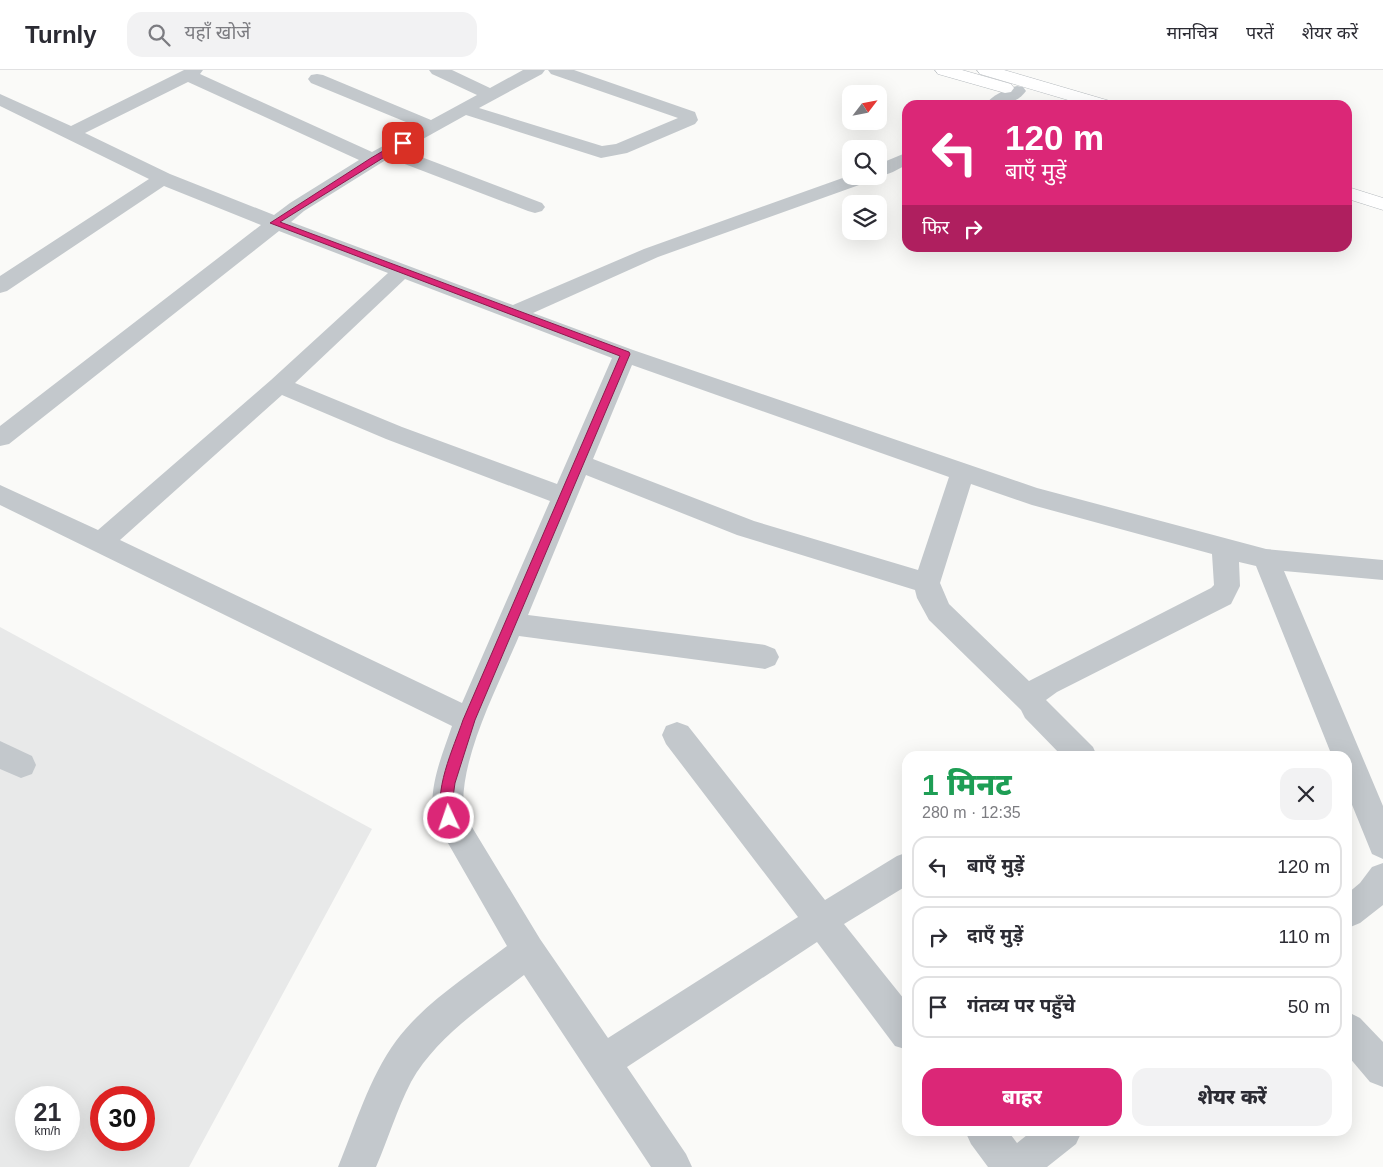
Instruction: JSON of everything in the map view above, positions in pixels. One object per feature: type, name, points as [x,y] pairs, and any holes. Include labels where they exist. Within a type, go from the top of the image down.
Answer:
[{"type":"main road","points":[[944,70],[1045,100]]},
{"type":"main road","points":[[986,70],[1087,100]]},
{"type":"main road","points":[[1352,180],[1383,190]]},
{"type":"main road","points":[[1352,194],[1383,204]]},
{"type":"street","points":[[438,70],[491,94]]},
{"type":"street","points":[[0,438],[274,223],[381,155],[536,70]]},
{"type":"street","points":[[464,110],[602,152],[620,149],[689,120],[689,116],[684,114],[557,70]]},
{"type":"street","points":[[72,133],[191,73],[381,155],[535,207]]},
{"type":"street","points":[[318,79],[433,126]]},
{"type":"street","points":[[1002,100],[1017,91]]},
{"type":"street","points":[[0,99],[162,178],[216,201],[625,354],[1032,496],[1266,559],[1383,570]]},
{"type":"street","points":[[887,167],[902,161]]},
{"type":"street","points":[[3,280],[162,178]]},
{"type":"street","points":[[514,313],[651,253],[842,185]]},
{"type":"street","points":[[100,543],[279,384],[402,271]]},
{"type":"street","points":[[625,354],[469,720],[449,783],[446,804],[449,818],[528,951],[673,1167]]},
{"type":"street","points":[[279,384],[394,433],[564,497]]},
{"type":"street","points":[[579,464],[746,528],[927,583]]},
{"type":"street","points":[[963,472],[927,583],[930,598],[939,612],[1031,701],[1034,709],[1077,751]]},
{"type":"street","points":[[0,494],[469,720]]},
{"type":"street","points":[[1031,701],[1035,692],[1047,684],[1221,596],[1227,586],[1225,549]]},
{"type":"street","points":[[1266,559],[1345,751]]},
{"type":"street","points":[[510,624],[765,657]]},
{"type":"street","points":[[678,734],[902,1025]]},
{"type":"street","points":[[1352,768],[1383,844]]},
{"type":"street","points":[[602,1062],[820,921],[902,871]]},
{"type":"street","points":[[1352,909],[1372,894],[1383,878]]},
{"type":"street","points":[[357,1167],[400,1068],[420,1041],[444,1018],[528,951]]},
{"type":"street","points":[[1352,1034],[1383,1068]]},
{"type":"street","points":[[988,1136],[1012,1167]]},
{"type":"street","points":[[1017,1167],[1057,1136]]},
{"type":"shaded area","points":[[0,627],[372,829],[189,1167],[0,1167]]},
{"type":"route","points":[[403,143],[373,159],[274,223],[625,354],[469,720],[449,783],[446,804],[449,818]]}]
